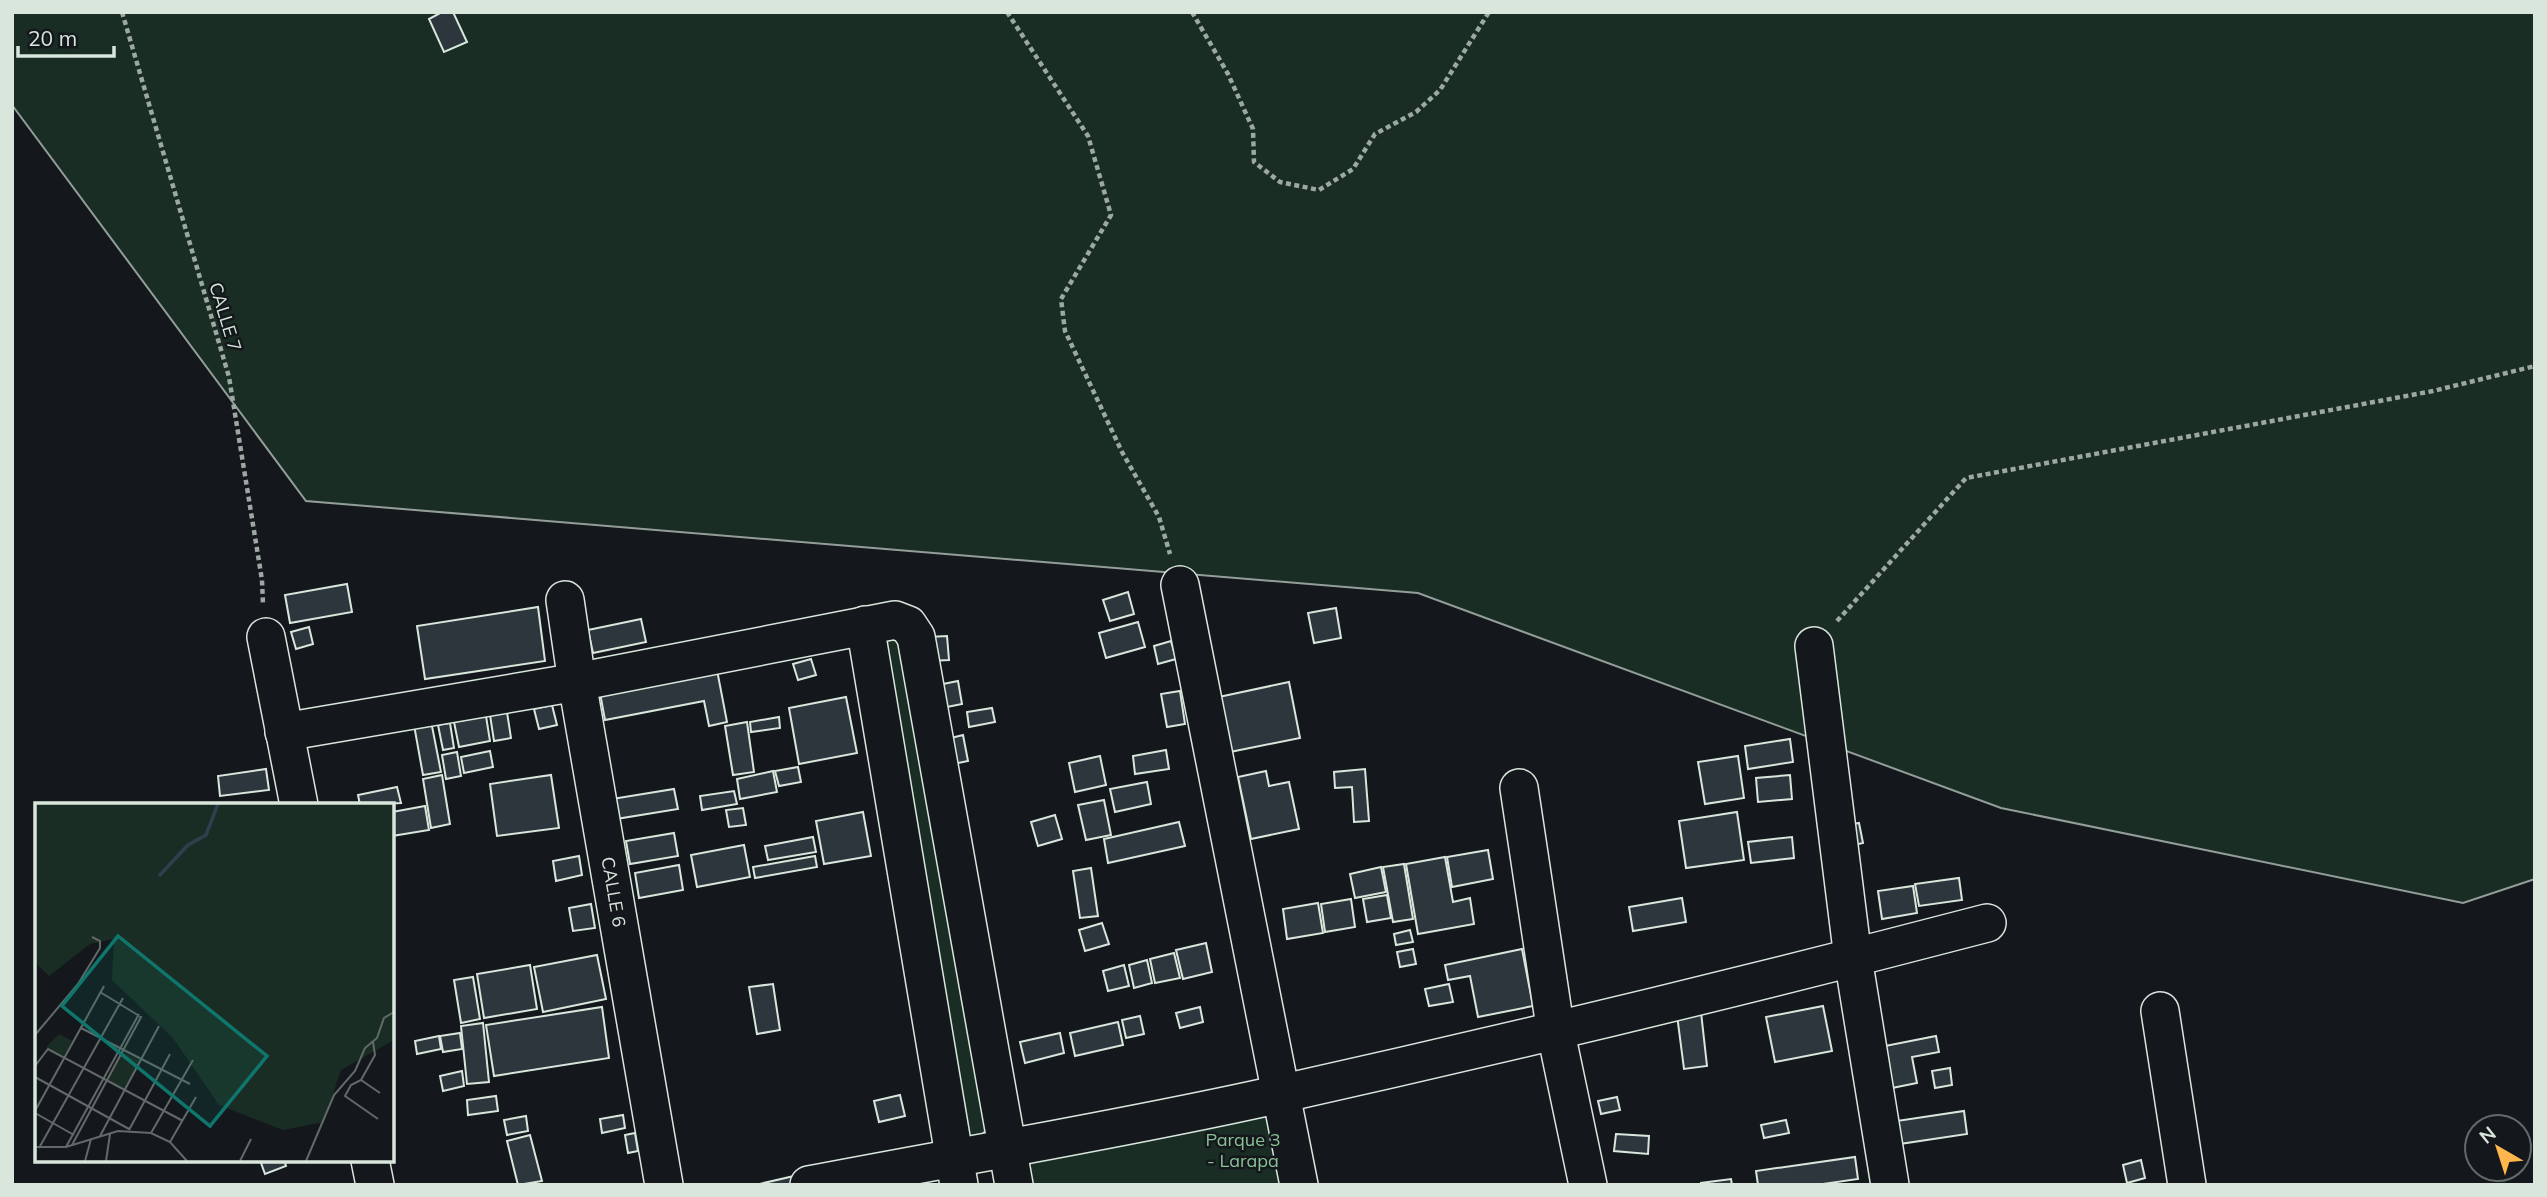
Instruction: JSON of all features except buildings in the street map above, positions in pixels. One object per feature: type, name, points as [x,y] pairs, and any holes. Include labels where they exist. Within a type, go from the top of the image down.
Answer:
[{"type":"street","points":[[1180,585],[1299,1185]]},
{"type":"street","name":"CALLE 6","points":[[565,600],[664,1185]]},
{"type":"street","points":[[285,732],[577,682],[865,625],[895,620],[908,625],[916,637],[1014,1185]]},
{"type":"street","points":[[865,625],[957,1172]]},
{"type":"street","points":[[265,637],[299,803]]},
{"type":"street","points":[[1814,646],[1853,958],[1890,1185]]},
{"type":"street","points":[[1519,788],[1556,1032],[1588,1185]]},
{"type":"street","points":[[809,1185],[957,1172],[1008,1149],[1281,1093],[1556,1032],[1987,923]]},
{"type":"street","points":[[2160,1010],[2187,1185]]},
{"type":"street","points":[[370,1162],[375,1185]]},
{"type":"path","name":"CALLE 7","points":[[122,12],[229,377],[262,580],[265,637]]},
{"type":"path","points":[[1007,12],[1088,136],[1111,215],[1061,299],[1065,331],[1122,452],[1159,517],[1180,585]]},
{"type":"path","points":[[1192,12],[1228,74],[1253,129],[1254,162],[1280,182],[1319,190],[1353,169],[1375,134],[1416,112],[1440,90],[1489,12]]},
{"type":"path","points":[[1814,646],[1966,478],[2433,391],[2535,366]]},
{"type":"green space","points":[[12,12],[2535,12],[2535,879],[2463,903],[2001,808],[1418,593],[306,501],[12,105]]},
{"type":"green space","points":[[882,639],[899,639],[986,1130],[979,1138],[963,1136]]},
{"type":"green space","name":"Parque 3 - Larapa","points":[[1273,1109],[1287,1185],[1017,1185],[1013,1163]]}]
